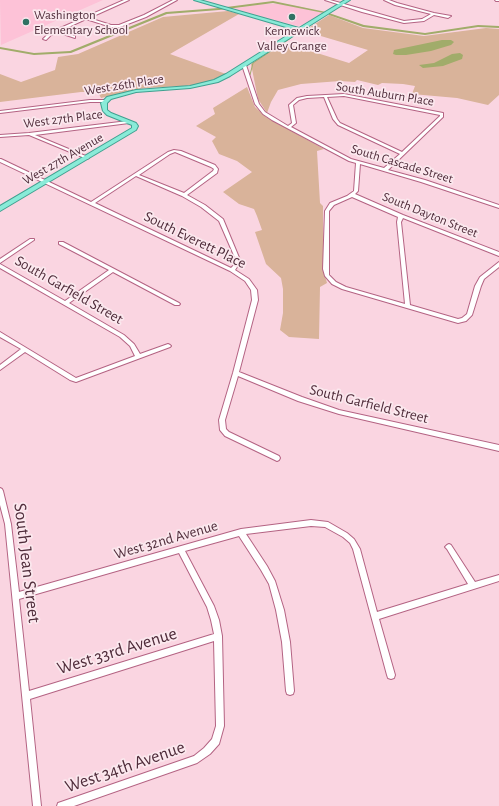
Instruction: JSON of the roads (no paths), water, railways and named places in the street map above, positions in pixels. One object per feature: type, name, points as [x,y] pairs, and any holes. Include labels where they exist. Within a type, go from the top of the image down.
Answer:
[{"type":"main road","points":[[196,0],[300,30]]},
{"type":"main road","points":[[244,65],[348,0]]},
{"type":"main road","name":"West 26th Place","points":[[106,101],[115,96],[136,91],[184,88],[204,85],[224,78],[244,65]]},
{"type":"main road","points":[[106,101],[104,106],[107,112],[128,122]]},
{"type":"main road","name":"West 27th Avenue","points":[[0,208],[131,132],[135,126],[128,122]]},
{"type":"street","points":[[45,39],[58,31],[127,0]]},
{"type":"street","points":[[86,18],[116,27],[145,16],[175,0]]},
{"type":"street","points":[[328,0],[404,22],[423,20],[434,14]]},
{"type":"street","points":[[386,0],[434,14],[449,16]]},
{"type":"street","points":[[58,31],[74,37]]},
{"type":"street","name":"South Cascade Street","points":[[244,65],[258,107],[268,116],[335,153],[358,163],[423,181],[499,207]]},
{"type":"street","name":"South Auburn Place","points":[[290,127],[294,123],[290,108],[292,103],[302,98],[325,96],[344,95],[442,114],[442,116],[402,153]]},
{"type":"street","points":[[325,96],[335,119],[339,124],[402,153],[385,170]]},
{"type":"street","name":"West 26th Place","points":[[0,112],[106,101]]},
{"type":"street","name":"West 27th Place","points":[[0,136],[128,122]]},
{"type":"street","points":[[29,134],[87,158]]},
{"type":"street","points":[[92,203],[169,153],[175,152],[193,157],[216,169],[215,172],[184,195]]},
{"type":"street","name":"South Everett Place","points":[[0,160],[232,270],[251,284],[254,296],[236,373],[222,420],[223,430],[277,458]]},
{"type":"street","points":[[358,163],[356,191],[352,195],[332,204],[327,211],[326,269],[330,280],[338,286],[453,321],[464,320],[469,315],[479,282],[499,264]]},
{"type":"street","points":[[136,175],[184,195],[203,206],[221,220],[238,260],[237,264],[232,270]]},
{"type":"street","name":"South Dayton Street","points":[[352,195],[401,216],[499,254]]},
{"type":"street","points":[[401,216],[399,222],[408,307]]},
{"type":"street","points":[[0,261],[32,240]]},
{"type":"street","points":[[61,243],[177,304]]},
{"type":"street","name":"South Garfield Street","points":[[0,266],[122,336],[132,345],[139,357]]},
{"type":"street","points":[[65,303],[112,270]]},
{"type":"street","points":[[0,334],[24,350],[76,380],[168,346]]},
{"type":"street","points":[[0,368],[24,350]]},
{"type":"street","name":"South Garfield Street","points":[[236,373],[300,399],[339,412],[499,448]]},
{"type":"street","name":"South Jean Street","points":[[0,491],[8,524],[37,806]]},
{"type":"street","name":"West 32nd Avenue","points":[[16,596],[241,532],[311,523],[326,524],[342,532],[354,545],[376,616]]},
{"type":"street","points":[[241,532],[272,583],[280,610],[286,642],[290,691]]},
{"type":"street","points":[[449,547],[473,586]]},
{"type":"street","points":[[181,550],[210,606],[218,636]]},
{"type":"street","points":[[391,675],[376,616],[499,578]]},
{"type":"street","name":"West 33rd Avenue","points":[[26,696],[218,636]]},
{"type":"street","name":"West 34th Avenue","points":[[61,806],[197,759],[207,751],[216,741],[220,726],[218,636]]},
{"type":"waterway","points":[[0,48],[34,54],[71,52],[166,13],[219,9],[273,2],[324,12]]},
{"type":"waterway","points":[[330,14],[363,26],[425,34],[478,26],[499,27]]},
{"type":"waterway","points":[[250,75],[253,63],[291,38]]},
{"type":"place","name":"Kennewick Valley Grange","points":[[292,17]]},
{"type":"place","name":"Washington Elementary School","points":[[26,22]]}]
